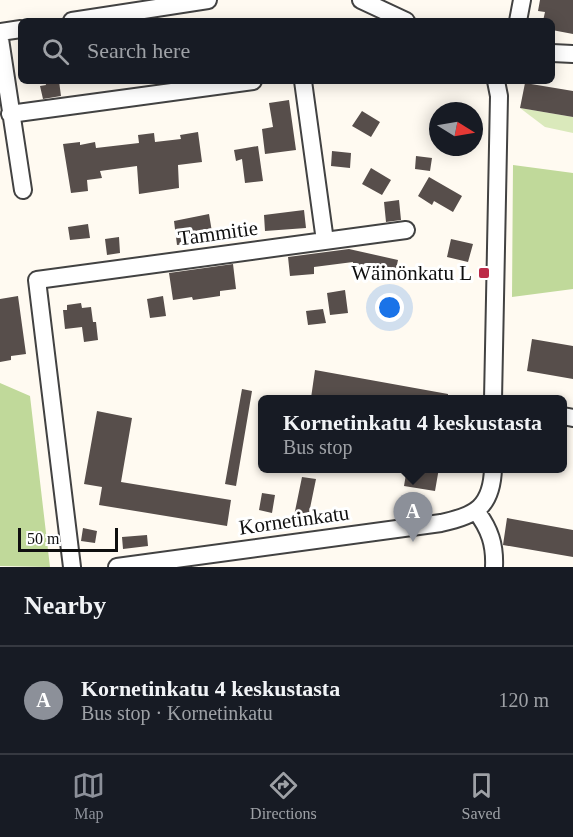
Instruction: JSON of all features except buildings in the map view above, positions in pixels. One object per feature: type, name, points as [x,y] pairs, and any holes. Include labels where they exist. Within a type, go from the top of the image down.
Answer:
[{"type":"street","points":[[91,18],[208,0]]},
{"type":"street","points":[[361,0],[400,18]]},
{"type":"street","points":[[519,18],[522,0]]},
{"type":"street","points":[[0,32],[18,29]]},
{"type":"street","points":[[0,39],[23,190]]},
{"type":"street","points":[[555,53],[573,54]]},
{"type":"street","points":[[10,114],[231,84]]},
{"type":"street","points":[[303,84],[326,241]]},
{"type":"street","points":[[493,395],[499,96],[497,84]]},
{"type":"street","name":"Tammitie","points":[[72,567],[37,280],[406,230]]},
{"type":"street","points":[[493,473],[487,499],[476,511],[488,525],[495,549],[494,567]]},
{"type":"street","name":"Kornetinkatu","points":[[117,567],[441,523],[461,519],[476,511]]},
{"type":"green space","points":[[520,108],[573,117],[573,133],[545,127]]},
{"type":"green space","points":[[513,165],[573,173],[573,289],[512,297]]},
{"type":"green space","points":[[0,383],[30,396],[50,567],[0,566]]},
{"type":"place","name":"Wäinönkatu L","points":[[484,273]]},
{"type":"place","name":"Kornetinkatu 4 keskustasta","points":[[413,542]]}]
